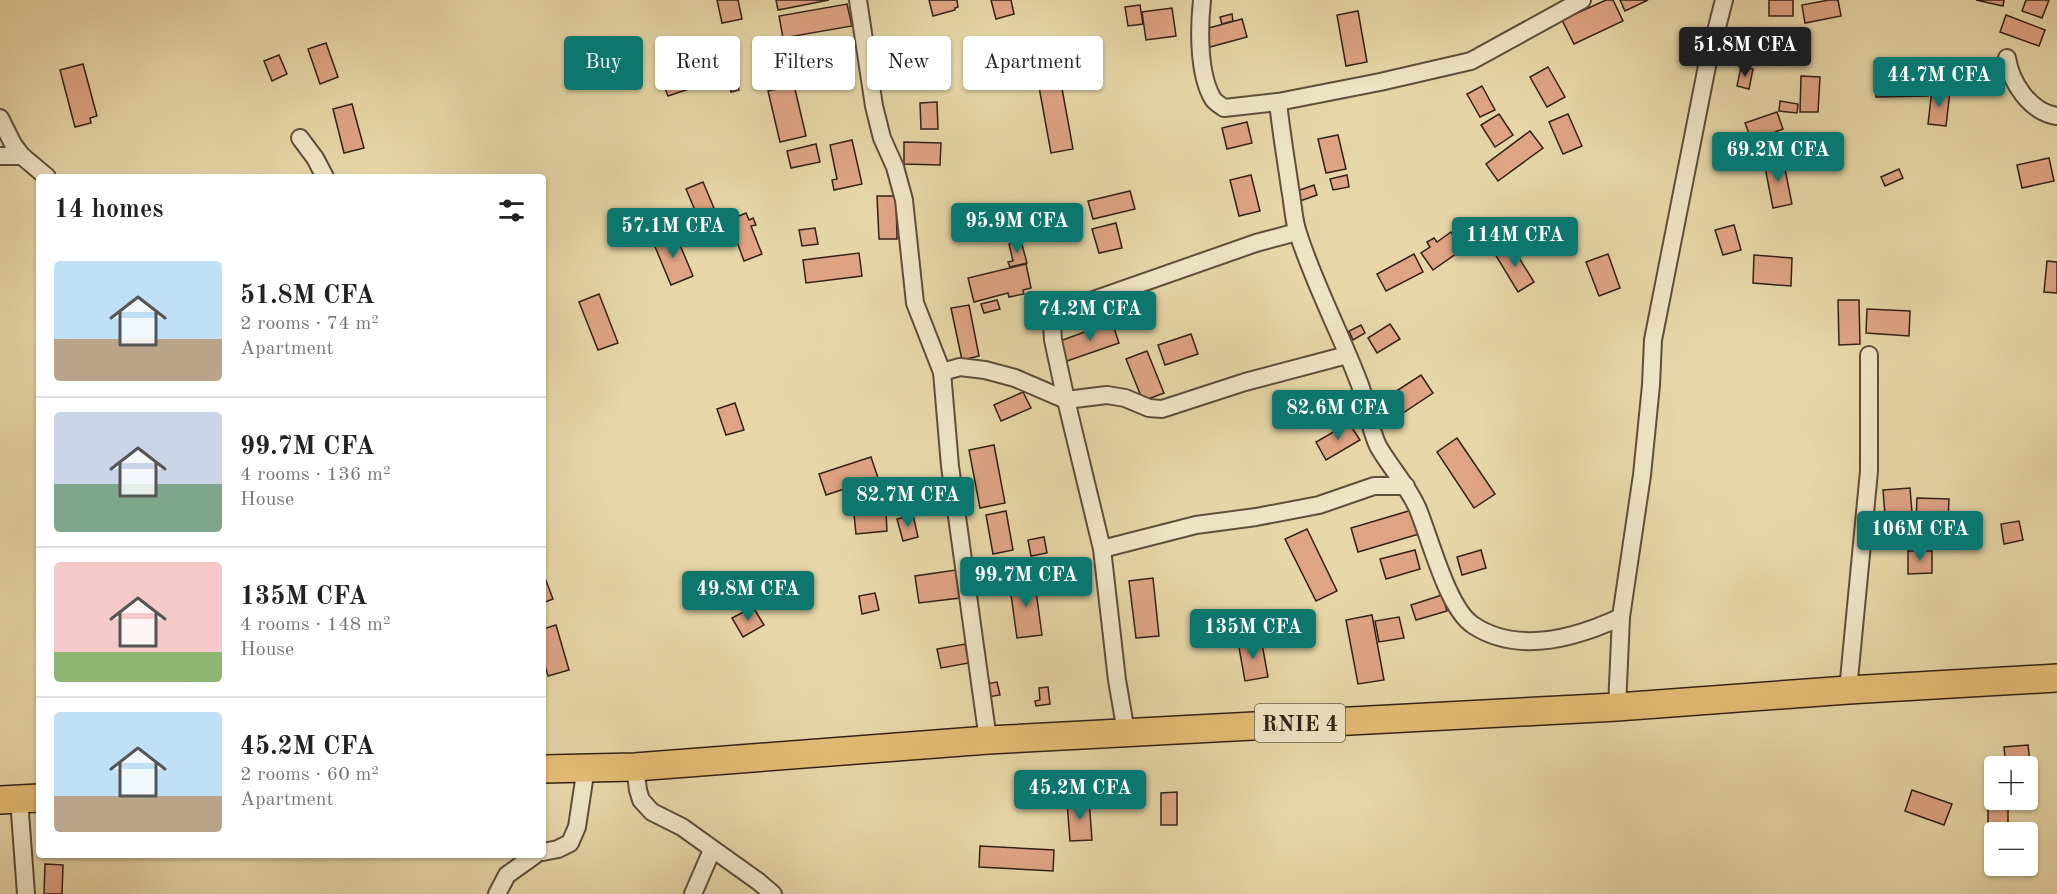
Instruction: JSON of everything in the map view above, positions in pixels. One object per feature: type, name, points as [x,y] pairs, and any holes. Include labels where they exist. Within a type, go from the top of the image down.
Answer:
[{"type":"main road","name":"RNIE 4","points":[[546,769],[635,767],[988,740],[1617,707],[2057,678]]},
{"type":"street","points":[[858,0],[874,106],[882,138],[895,167],[904,200],[915,303],[942,372],[950,466],[988,740]]},
{"type":"street","points":[[1202,0],[1200,19],[1202,58],[1207,84],[1214,101],[1224,108],[1278,102],[1471,61],[1582,0]]},
{"type":"street","points":[[1617,707],[1621,617],[1642,476],[1653,340],[1707,66],[1724,0]]},
{"type":"street","points":[[2007,58],[2009,72],[2032,105],[2045,114],[2057,116]]},
{"type":"street","points":[[1278,102],[1297,232],[1361,387],[1378,445],[1406,486],[1417,508],[1455,603],[1470,624],[1492,636],[1534,641],[1563,638],[1590,631],[1621,617]]},
{"type":"street","points":[[0,118],[22,156],[43,174]]},
{"type":"street","points":[[300,138],[323,174]]},
{"type":"street","points":[[0,156],[22,156]]},
{"type":"street","points":[[1126,732],[1117,680],[1102,549],[1066,400],[1053,340],[1052,324],[1062,311],[1256,243],[1297,232]]},
{"type":"street","points":[[942,372],[960,367],[985,370],[1015,378],[1066,400],[1107,395],[1125,398],[1149,408],[1162,409],[1245,382],[1347,354]]},
{"type":"street","points":[[1848,690],[1869,471],[1869,355]]},
{"type":"street","points":[[1102,549],[1196,525],[1319,505],[1374,486],[1406,486]]},
{"type":"street","points":[[546,851],[570,843],[577,827],[586,767]]},
{"type":"street","points":[[635,767],[641,800],[652,812],[682,827],[773,894]]},
{"type":"street","points":[[20,799],[26,894]]},
{"type":"street","points":[[693,894],[712,850]]},
{"type":"street","points":[[497,894],[507,875],[531,858]]},
{"type":"building","points":[[717,0],[738,0],[742,19],[722,23]]},
{"type":"building","points":[[776,0],[829,0],[778,10]]},
{"type":"building","points":[[929,0],[957,0],[958,7],[955,10],[933,16]]},
{"type":"building","points":[[991,0],[1011,0],[1014,14],[996,19]]},
{"type":"building","points":[[1606,0],[1613,0],[1623,21],[1574,44],[1562,20]]},
{"type":"building","points":[[1620,0],[1648,0],[1625,11]]},
{"type":"building","points":[[1769,0],[1793,0],[1793,16],[1769,16]]},
{"type":"building","points":[[1838,0],[1841,16],[1805,23],[1802,5]]},
{"type":"building","points":[[1976,0],[2004,0],[2003,6]]},
{"type":"building","points":[[2026,0],[2049,0],[2042,18],[2022,11]]},
{"type":"building","points":[[847,4],[852,26],[783,36],[779,16]]},
{"type":"building","points":[[1140,5],[1143,24],[1128,26],[1125,7]]},
{"type":"building","points":[[1172,8],[1176,36],[1146,40],[1142,12]]},
{"type":"building","points":[[1358,11],[1367,62],[1346,66],[1337,15]]},
{"type":"building","points":[[1232,14],[1233,21],[1222,24],[1220,17]]},
{"type":"building","points":[[2006,15],[2045,30],[2039,46],[2000,32]]},
{"type":"building","points":[[1242,19],[1247,37],[1210,47],[1205,29]]},
{"type":"building","points":[[326,43],[338,77],[320,84],[308,49]]},
{"type":"building","points":[[279,55],[287,74],[272,81],[264,61]]},
{"type":"building","points":[[83,64],[97,116],[90,118],[91,123],[75,127],[60,70]]},
{"type":"building","points":[[1548,67],[1565,97],[1547,107],[1530,77]]},
{"type":"building","points":[[1741,67],[1753,69],[1749,89],[1737,86]]},
{"type":"building","points":[[1801,76],[1820,77],[1818,112],[1800,112]]},
{"type":"building","points":[[1927,77],[1928,96],[1876,97],[1875,78]]},
{"type":"building","points":[[1482,86],[1495,110],[1480,117],[1467,94]]},
{"type":"building","points":[[1932,89],[1950,91],[1946,126],[1928,124]]},
{"type":"building","points":[[666,90],[686,90],[668,96]]},
{"type":"building","points":[[795,90],[806,136],[780,142],[768,91]]},
{"type":"building","points":[[1040,90],[1062,90],[1073,149],[1051,153]]},
{"type":"building","points":[[1780,101],[1798,104],[1797,113],[1779,111]]},
{"type":"building","points":[[937,102],[938,129],[921,129],[920,103]]},
{"type":"building","points":[[352,104],[364,148],[344,153],[333,109]]},
{"type":"building","points":[[1777,112],[1783,129],[1752,141],[1745,123]]},
{"type":"building","points":[[1499,114],[1513,135],[1495,147],[1481,125]]},
{"type":"building","points":[[1568,114],[1582,146],[1563,154],[1549,122]]},
{"type":"building","points":[[1247,122],[1252,143],[1227,149],[1222,128]]},
{"type":"building","points":[[1530,131],[1543,148],[1498,181],[1486,164]]},
{"type":"building","points":[[1338,135],[1346,169],[1326,173],[1318,139]]},
{"type":"building","points":[[852,140],[862,184],[834,190],[832,180],[837,179],[830,145]]},
{"type":"building","points":[[904,142],[941,143],[940,165],[904,164]]},
{"type":"building","points":[[816,144],[820,162],[791,168],[787,151]]},
{"type":"building","points":[[2049,158],[2054,181],[2022,188],[2017,165]]},
{"type":"building","points":[[1783,159],[1792,204],[1773,208],[1764,162]]},
{"type":"building","points":[[1899,169],[1903,178],[1885,186],[1881,177]]},
{"type":"building","points":[[1251,175],[1260,211],[1239,216],[1230,180]]},
{"type":"building","points":[[1347,175],[1349,187],[1333,190],[1330,179]]},
{"type":"building","points":[[703,182],[714,208],[697,215],[686,189]]},
{"type":"building","points":[[1314,185],[1317,195],[1300,201],[1297,191]]},
{"type":"building","points":[[1130,191],[1135,209],[1093,219],[1088,201]]},
{"type":"building","points":[[877,196],[896,196],[897,239],[879,239]]},
{"type":"building","points":[[746,213],[749,220],[753,218],[756,225],[751,226],[762,254],[744,261],[729,220]]},
{"type":"building","points":[[1116,223],[1122,248],[1099,253],[1092,229]]},
{"type":"building","points":[[1734,225],[1741,250],[1723,255],[1715,230]]},
{"type":"building","points":[[815,228],[818,244],[802,246],[799,230]]},
{"type":"building","points":[[1451,232],[1463,249],[1433,270],[1421,253],[1430,247],[1427,242],[1434,238],[1437,242]]},
{"type":"building","points":[[675,233],[693,276],[671,285],[653,242]]},
{"type":"building","points":[[1021,241],[1027,263],[1010,267],[1008,262],[1013,261],[1009,244]]},
{"type":"building","points":[[1511,245],[1534,282],[1518,292],[1495,254]]},
{"type":"building","points":[[859,253],[862,276],[806,283],[803,260]]},
{"type":"building","points":[[1414,254],[1423,272],[1386,291],[1377,274]]},
{"type":"building","points":[[1608,254],[1620,288],[1599,296],[1586,262]]},
{"type":"building","points":[[1754,255],[1792,258],[1791,286],[1753,283]]},
{"type":"building","points":[[2047,261],[2057,262],[2057,293],[2044,292]]},
{"type":"building","points":[[1026,264],[1031,288],[1023,290],[1024,294],[1009,297],[1008,293],[974,302],[968,278]]},
{"type":"building","points":[[599,294],[618,343],[598,350],[579,302]]},
{"type":"building","points":[[997,300],[1000,309],[984,313],[981,304]]},
{"type":"building","points":[[1838,300],[1859,300],[1860,344],[1839,345]]},
{"type":"building","points":[[969,305],[979,356],[962,360],[951,308]]},
{"type":"building","points":[[1867,309],[1910,311],[1909,336],[1866,333]]},
{"type":"building","points":[[1112,322],[1119,343],[1067,361],[1060,341]]},
{"type":"building","points":[[1390,324],[1400,339],[1377,353],[1368,338]]},
{"type":"building","points":[[1361,325],[1365,333],[1353,340],[1349,331]]},
{"type":"building","points":[[1191,334],[1198,354],[1165,365],[1158,345]]},
{"type":"building","points":[[1147,351],[1164,393],[1143,401],[1126,359]]},
{"type":"building","points":[[1421,375],[1433,393],[1394,419],[1381,401]]},
{"type":"building","points":[[1023,392],[1031,408],[1001,421],[994,405]]},
{"type":"building","points":[[735,403],[744,430],[726,435],[717,409]]},
{"type":"building","points":[[1344,413],[1348,421],[1335,429],[1330,422]]},
{"type":"building","points":[[1349,423],[1360,440],[1326,460],[1316,442]]},
{"type":"building","points":[[1457,438],[1495,494],[1474,508],[1437,452]]},
{"type":"building","points":[[994,445],[1005,503],[980,508],[969,450]]},
{"type":"building","points":[[871,457],[878,478],[826,495],[819,474]]},
{"type":"building","points":[[1910,488],[1912,513],[1885,515],[1883,490]]},
{"type":"building","points":[[1917,498],[1949,499],[1948,521],[1916,519]]},
{"type":"building","points":[[1412,510],[1419,534],[1358,552],[1351,528]]},
{"type":"building","points":[[1006,511],[1013,550],[993,554],[986,515]]},
{"type":"building","points":[[886,512],[887,531],[856,534],[854,514]]},
{"type":"building","points":[[913,515],[918,537],[903,541],[897,519]]},
{"type":"building","points":[[2019,521],[2023,540],[2004,544],[2001,524]]},
{"type":"building","points":[[1307,529],[1337,591],[1316,601],[1285,539]]},
{"type":"building","points":[[1044,537],[1047,553],[1031,556],[1028,540]]},
{"type":"building","points":[[1415,550],[1420,569],[1386,579],[1380,559]]},
{"type":"building","points":[[1481,550],[1486,568],[1462,575],[1457,557]]},
{"type":"building","points":[[1908,551],[1932,551],[1932,573],[1908,574]]},
{"type":"building","points":[[956,570],[960,598],[919,603],[915,576]]},
{"type":"building","points":[[1034,577],[1042,635],[1017,638],[1009,580]]},
{"type":"building","points":[[1153,578],[1159,636],[1136,638],[1129,581]]},
{"type":"building","points":[[546,581],[553,599],[546,602]]},
{"type":"building","points":[[875,593],[879,610],[862,614],[859,596]]},
{"type":"building","points":[[1442,595],[1447,611],[1416,620],[1411,605]]},
{"type":"building","points":[[753,607],[764,625],[743,637],[732,618]]},
{"type":"building","points":[[1372,615],[1384,680],[1358,684],[1346,620]]},
{"type":"building","points":[[1399,617],[1404,638],[1379,642],[1375,621]]},
{"type":"building","points":[[556,625],[569,670],[548,676],[546,669],[546,628]]},
{"type":"building","points":[[1261,638],[1268,677],[1245,681],[1238,642]]},
{"type":"building","points":[[965,644],[969,663],[941,668],[937,649]]},
{"type":"building","points":[[997,682],[1000,695],[988,697],[985,684]]},
{"type":"building","points":[[1048,687],[1050,704],[1036,706],[1035,701],[1040,700],[1039,688]]},
{"type":"building","points":[[2028,745],[2029,756],[2005,756],[2004,747]]},
{"type":"building","points":[[1912,790],[1952,804],[1944,825],[1905,811]]},
{"type":"building","points":[[1177,792],[1177,825],[1161,825],[1161,793]]},
{"type":"building","points":[[1089,800],[1092,840],[1070,841],[1067,802]]},
{"type":"building","points":[[1988,810],[2008,810],[2008,822],[1988,822]]},
{"type":"building","points":[[980,846],[1054,850],[1053,871],[979,867]]},
{"type":"building","points":[[45,864],[63,865],[62,894],[44,894]]}]
